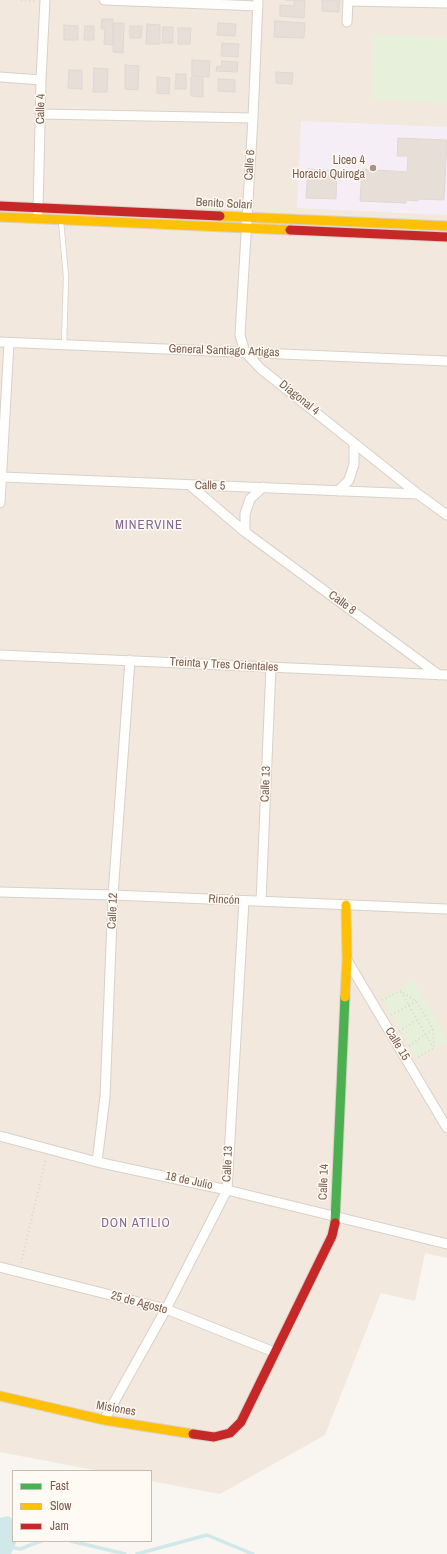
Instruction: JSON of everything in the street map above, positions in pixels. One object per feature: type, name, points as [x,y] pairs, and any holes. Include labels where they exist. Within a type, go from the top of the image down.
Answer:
[{"type":"street","points":[[104,0],[258,3]]},
{"type":"street","points":[[347,22],[348,0],[447,3]]},
{"type":"street","name":"Calle 4","points":[[38,219],[41,80],[45,1]]},
{"type":"street","name":"Calle 6","points":[[245,352],[240,335],[253,118],[258,3]]},
{"type":"street","points":[[0,76],[41,80]]},
{"type":"street","points":[[41,114],[253,118]]},
{"type":"street","name":"Benito Solari","points":[[0,206],[447,226]]},
{"type":"street","name":"Benito Solari","points":[[0,217],[447,237]]},
{"type":"street","points":[[0,503],[5,342]]},
{"type":"street","name":"General Santiago Artigas","points":[[5,342],[447,361]]},
{"type":"street","name":"Diagonal 4","points":[[245,352],[261,369],[418,494],[447,515]]},
{"type":"street","points":[[338,491],[348,480],[354,464],[354,443]]},
{"type":"street","name":"Calle 5","points":[[2,477],[190,486],[263,487],[418,494]]},
{"type":"street","name":"Calle 8","points":[[190,486],[245,532],[443,675]]},
{"type":"street","points":[[245,532],[245,514],[250,499],[263,487]]},
{"type":"street","name":"Treinta y Tres Orientales","points":[[0,654],[443,675]]},
{"type":"street","name":"Calle 12","points":[[98,1162],[105,1097],[113,894],[130,660]]},
{"type":"street","name":"Calle 13","points":[[261,902],[271,667]]},
{"type":"street","name":"Rincón","points":[[0,892],[113,894],[447,910]]},
{"type":"street","name":"Calle 13","points":[[104,1420],[166,1309],[227,1190],[244,901]]},
{"type":"street","name":"Calle 14","points":[[230,1433],[241,1422],[332,1236],[336,1218],[335,1195],[347,960],[346,905]]},
{"type":"street","name":"Calle 15","points":[[347,960],[447,1128]]},
{"type":"street","name":"18 de Julio","points":[[0,1136],[98,1162],[227,1190],[336,1218],[447,1244]]},
{"type":"street","name":"25 de Agosto","points":[[0,1266],[18,1272],[166,1309],[274,1352]]},
{"type":"street","name":"Misiones","points":[[0,1396],[104,1420],[214,1437],[230,1433]]},
{"type":"lane","points":[[61,220],[66,276],[64,345]]},
{"type":"path","points":[[21,0],[45,1]]},
{"type":"path","points":[[374,1005],[400,991]]},
{"type":"path","points":[[400,991],[416,1001],[433,1029],[434,1048]]},
{"type":"path","points":[[400,991],[434,1048]]},
{"type":"path","points":[[383,1019],[416,1001]]},
{"type":"path","points":[[392,1035],[417,1020]]},
{"type":"path","points":[[401,1051],[433,1029]]},
{"type":"path","points":[[409,1063],[434,1048]]},
{"type":"path","points":[[18,1272],[48,1149]]},
{"type":"shaded area","points":[[0,0],[447,0],[447,1258],[425,1253],[415,1301],[381,1293],[325,1435],[220,1494],[152,1481],[152,1470],[94,1470],[0,1452]]},
{"type":"shaded area","name":"Liceo 4 Horacio Quiroga","points":[[301,121],[447,127],[447,215],[297,208]]},
{"type":"green space","points":[[374,34],[447,38],[447,103],[371,99]]},
{"type":"green space","points":[[413,980],[447,1038],[447,1042],[417,1059],[382,998]]},
{"type":"water","points":[[8,1516],[12,1518],[12,1542],[17,1542],[11,1554],[0,1554],[0,1518]]},
{"type":"building","points":[[294,0],[305,0],[304,18],[280,16],[280,5],[294,6]]},
{"type":"building","points":[[322,0],[340,0],[339,12],[322,11]]},
{"type":"building","points":[[102,19],[113,19],[113,45],[104,44],[105,29],[101,29]]},
{"type":"building","points":[[275,21],[305,23],[304,38],[274,37]]},
{"type":"building","points":[[114,23],[124,23],[123,53],[113,52]]},
{"type":"building","points":[[218,23],[236,24],[235,36],[217,35]]},
{"type":"building","points":[[147,24],[160,25],[160,44],[146,44]]},
{"type":"building","points":[[64,25],[78,26],[78,40],[64,40]]},
{"type":"building","points":[[85,26],[94,26],[94,40],[84,40]]},
{"type":"building","points":[[130,26],[142,26],[141,38],[130,38]]},
{"type":"building","points":[[163,27],[173,27],[173,43],[162,43]]},
{"type":"building","points":[[178,28],[191,28],[190,44],[178,44]]},
{"type":"building","points":[[222,43],[239,44],[238,57],[221,56]]},
{"type":"building","points":[[192,60],[210,61],[209,77],[192,76]]},
{"type":"building","points":[[222,61],[238,62],[237,72],[216,71],[217,66],[221,67]]},
{"type":"building","points":[[125,65],[139,66],[138,90],[125,89]]},
{"type":"building","points":[[94,68],[108,69],[107,92],[93,92]]},
{"type":"building","points":[[69,70],[82,70],[82,89],[68,88]]},
{"type":"building","points":[[276,72],[293,73],[292,84],[276,83]]},
{"type":"building","points":[[176,74],[186,74],[186,89],[175,89]]},
{"type":"building","points":[[157,77],[170,78],[169,94],[157,93]]},
{"type":"building","points":[[191,78],[203,78],[203,97],[191,96]]},
{"type":"building","points":[[218,79],[235,80],[235,92],[218,91]]},
{"type":"building","points":[[398,138],[447,140],[444,200],[418,199],[418,201],[406,200],[406,203],[360,201],[362,169],[407,172],[408,156],[397,156]]},
{"type":"building","points":[[308,169],[337,171],[336,199],[306,198]]},
{"type":"waterway","points":[[137,1554],[207,1535],[253,1554]]},
{"type":"waterway","points":[[11,1547],[20,1549],[38,1542]]},
{"type":"waterway","points":[[75,1542],[125,1554]]},
{"type":"traffic: fast","points":[[335,1223],[345,997]]},
{"type":"traffic: slow","points":[[220,216],[447,226]]},
{"type":"traffic: slow","points":[[0,217],[290,230]]},
{"type":"traffic: slow","points":[[345,997],[347,960],[346,905]]},
{"type":"traffic: slow","points":[[0,1396],[104,1420],[193,1434]]},
{"type":"traffic: jam","points":[[0,206],[220,216]]},
{"type":"traffic: jam","points":[[290,230],[447,237]]},
{"type":"traffic: jam","points":[[193,1434],[214,1437],[230,1433],[241,1422],[332,1236],[335,1223]]},
{"type":"place","name":"Liceo 4 Horacio Quiroga","points":[[373,168]]},
{"type":"district","name":"MINERVINE","points":[[149,526]]},
{"type":"district","name":"DON ATILIO","points":[[136,1224]]}]
